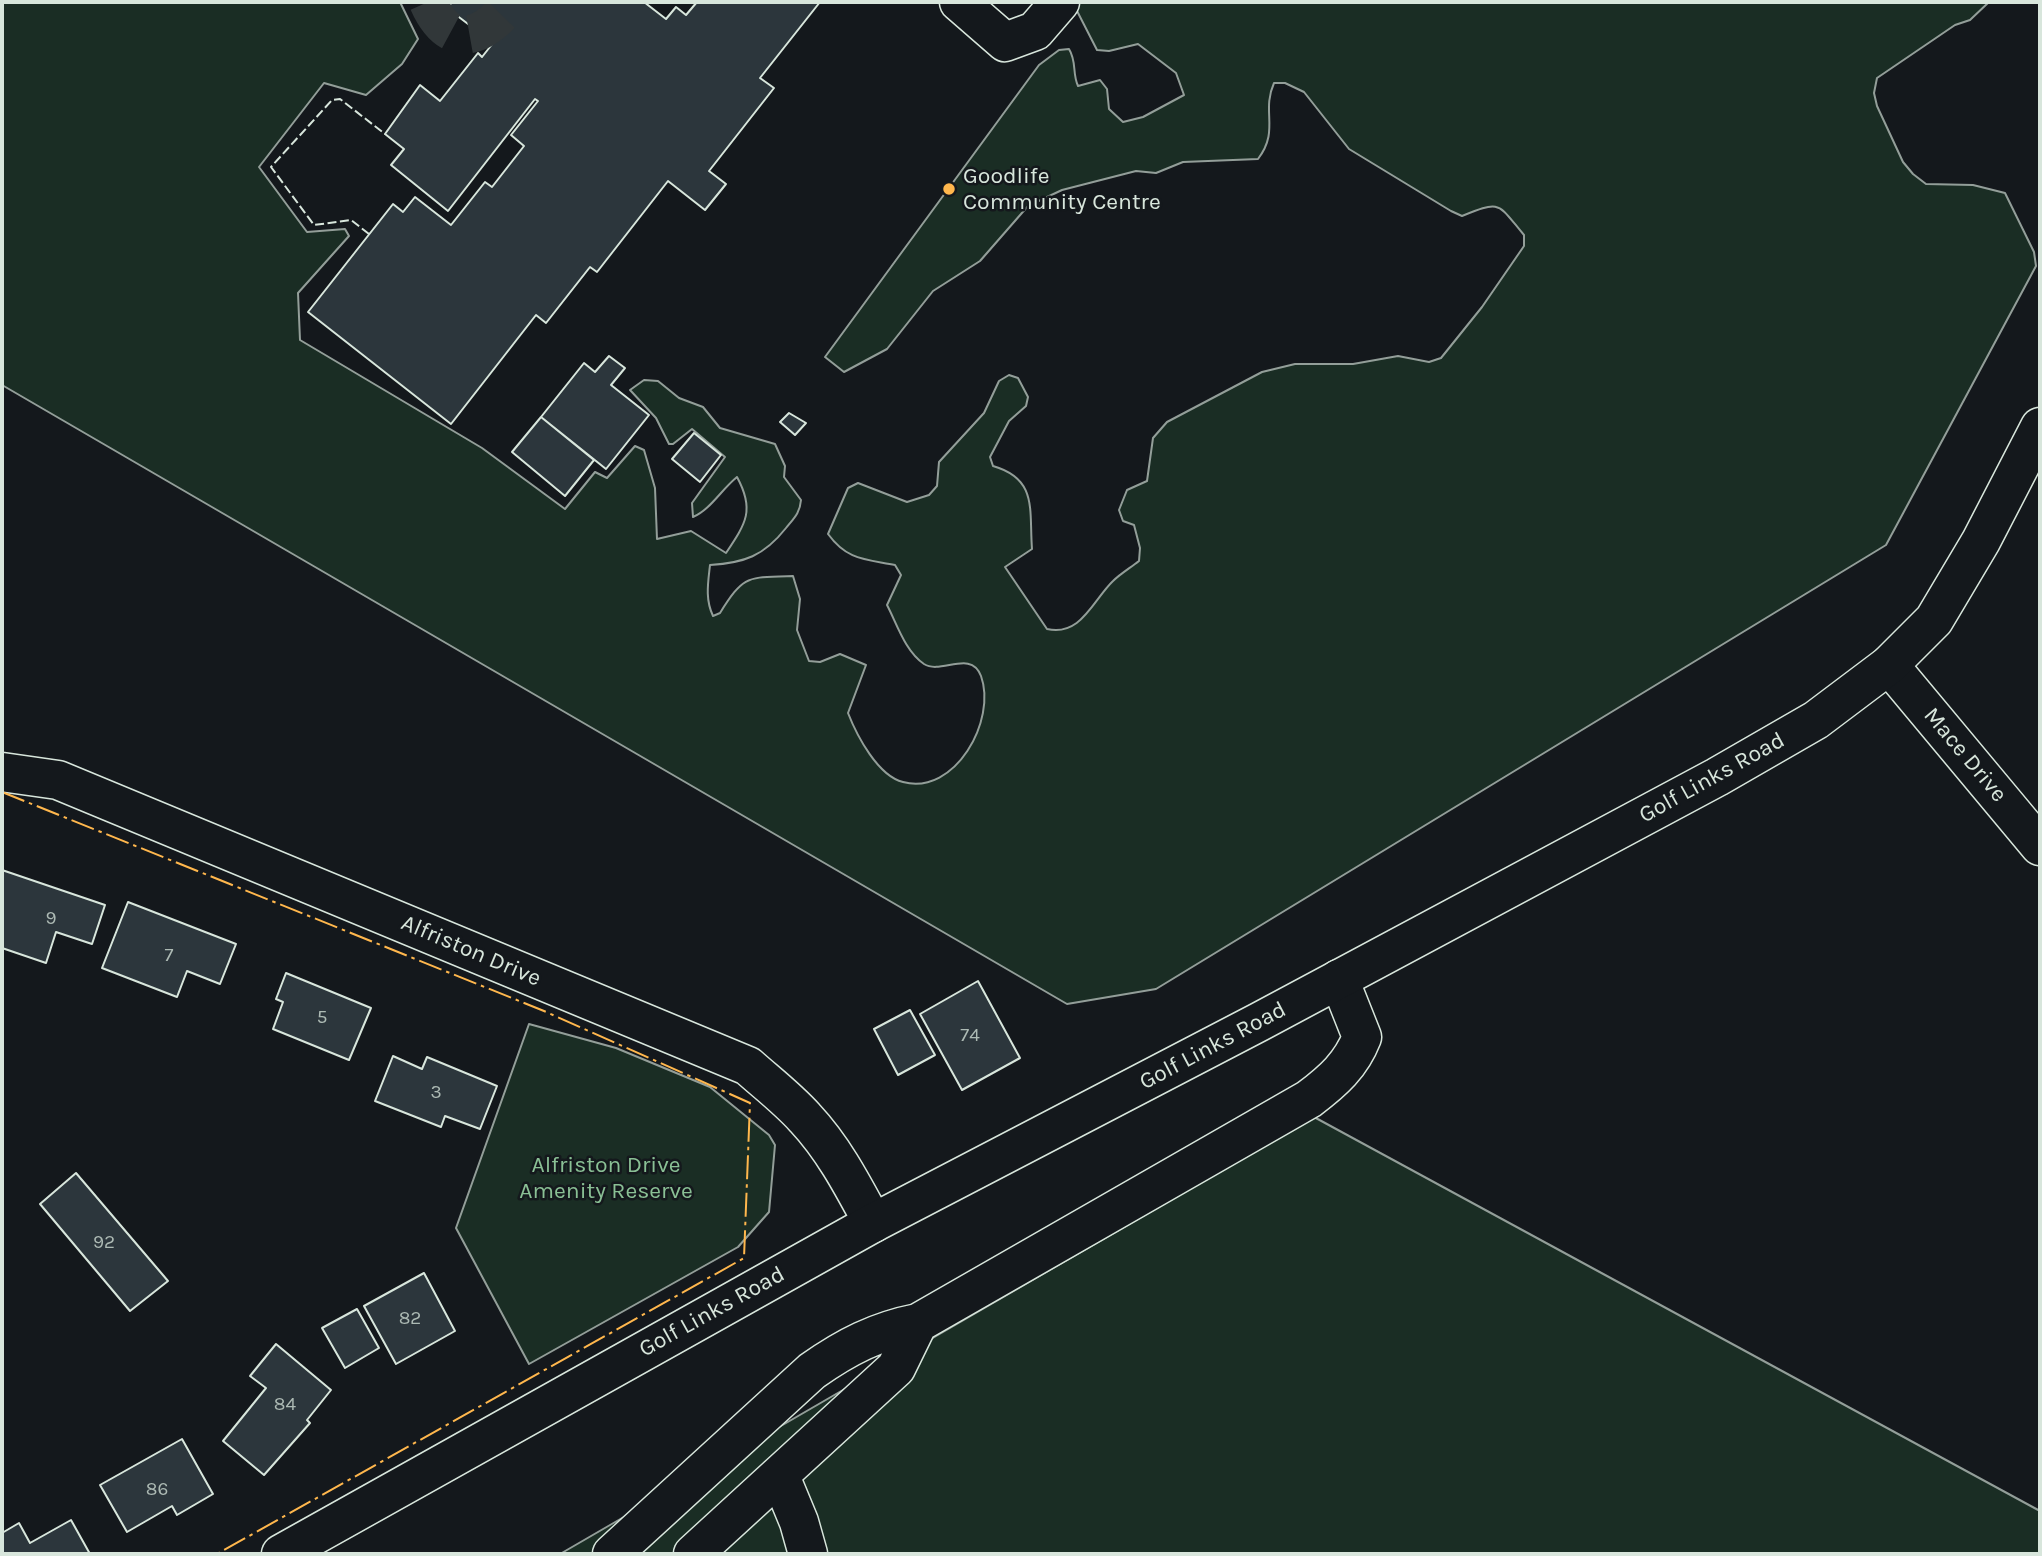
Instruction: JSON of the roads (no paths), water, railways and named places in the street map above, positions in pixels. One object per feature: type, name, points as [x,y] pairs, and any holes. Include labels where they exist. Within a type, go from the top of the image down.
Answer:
[{"type":"main road","points":[[958,2],[1005,42],[1035,31],[1060,2]]},
{"type":"main road","name":"Golf Links Road","points":[[281,1554],[873,1223],[1339,979],[1816,720],[1889,664],[1934,620],[1981,541],[2040,427]]},
{"type":"main road","name":"Mace Drive","points":[[1889,664],[2040,846]]},
{"type":"main road","name":"Alfriston Drive","points":[[2,772],[58,780],[748,1066],[812,1126],[841,1164],[873,1223]]},
{"type":"main road","points":[[619,1553],[812,1371],[864,1338],[890,1328],[918,1323],[1309,1099],[1332,1082],[1354,1057],[1362,1037],[1339,979]]},
{"type":"main road","points":[[693,1554],[896,1368],[918,1323]]},
{"type":"main road","points":[[780,1476],[799,1522],[808,1554]]},
{"type":"tunnel","points":[[428,2],[446,28],[457,34],[467,35],[490,25],[512,2]]},
{"type":"place","name":"Goodlife Community Centre","points":[[949,189]]},
{"type":"park label","name":"Alfriston Drive Amenity Reserve","points":[[606,1178]]}]
